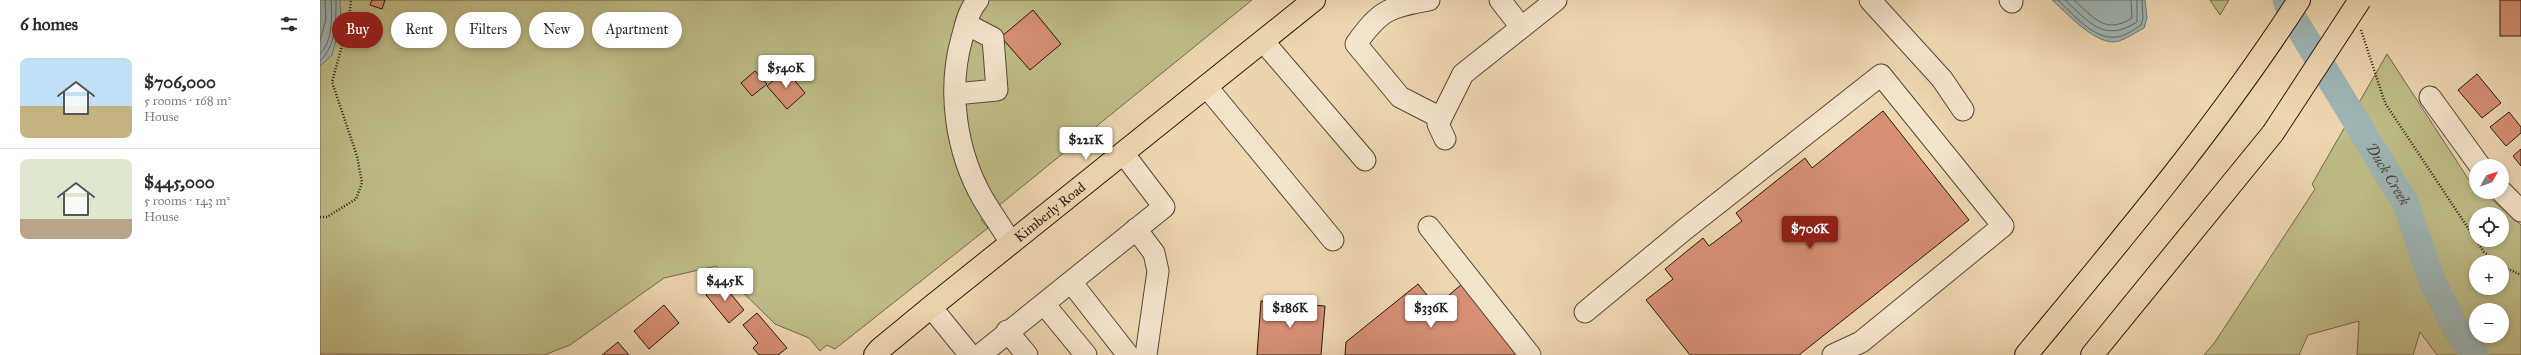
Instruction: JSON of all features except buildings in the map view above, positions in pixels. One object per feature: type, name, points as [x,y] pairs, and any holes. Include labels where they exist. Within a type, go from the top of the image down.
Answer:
[{"type":"main road","name":"Kimberly Road","points":[[873,353],[1314,0]]},
{"type":"main road","points":[[2026,355],[2179,170],[2244,83],[2299,0]]},
{"type":"main road","points":[[2092,355],[2273,133],[2360,0]]},
{"type":"main road","points":[[2014,355],[2049,327]]},
{"type":"street","points":[[978,0],[971,8],[956,59],[955,94],[965,158],[982,198],[1011,243]]},
{"type":"street","points":[[1429,0],[1402,4],[1383,12],[1371,23],[1356,44],[1400,97],[1442,118]]},
{"type":"street","points":[[1500,0],[1521,27]]},
{"type":"street","points":[[1445,139],[1438,124],[1463,74],[1556,0]]},
{"type":"street","points":[[1872,2],[1942,79],[1963,110]]},
{"type":"street","points":[[955,94],[997,90],[993,38],[966,24]]},
{"type":"street","points":[[1263,41],[1365,160]]},
{"type":"street","points":[[1585,312],[1689,225],[1881,75],[2003,226],[1861,342],[1833,355]]},
{"type":"street","points":[[1206,86],[1333,240]]},
{"type":"street","points":[[2430,97],[2475,159]]},
{"type":"street","points":[[980,355],[1007,331],[1044,304],[1164,207],[1123,153]]},
{"type":"street","points":[[2509,199],[2521,212]]},
{"type":"street","points":[[1429,227],[1530,355]]},
{"type":"street","points":[[1136,229],[1154,253],[1158,271],[1146,355]]},
{"type":"street","points":[[1070,282],[1128,355]]},
{"type":"street","points":[[1044,304],[1086,355]]},
{"type":"street","points":[[931,307],[970,355]]},
{"type":"street","points":[[1007,331],[1027,355]]},
{"type":"path","points":[[320,217],[327,217],[356,199],[362,183],[356,156],[332,82],[349,20],[351,0]]},
{"type":"path","points":[[2358,24],[2365,36],[2385,103],[2484,252],[2488,255]]},
{"type":"path","points":[[2509,269],[2521,275]]},
{"type":"shaded area","points":[[320,0],[1252,0],[981,220],[988,228],[835,349],[827,345],[820,351],[809,338],[775,324],[716,266],[664,278],[570,345],[544,355],[320,354]]},
{"type":"shaded area","points":[[2210,0],[2229,0],[2220,15]]},
{"type":"shaded area","points":[[2387,54],[2469,180],[2469,199],[2491,199],[2500,207],[2469,207],[2469,247],[2509,247],[2509,215],[2521,225],[2521,355],[2437,355],[2420,332],[2413,355],[2357,355],[2359,321],[2308,335],[2299,355],[2204,355],[2215,342],[2315,189],[2312,184]]},
{"type":"water","points":[[320,0],[340,0],[341,12],[332,12],[332,48],[334,48],[332,55],[320,66]]},
{"type":"water","points":[[2052,0],[2145,0],[2147,18],[2144,28],[2122,40],[2111,42],[2093,35],[2083,28]]},
{"type":"waterway","name":"Duck Creek","points":[[2286,0],[2292,16],[2405,202],[2432,281],[2458,332],[2475,355]]}]
